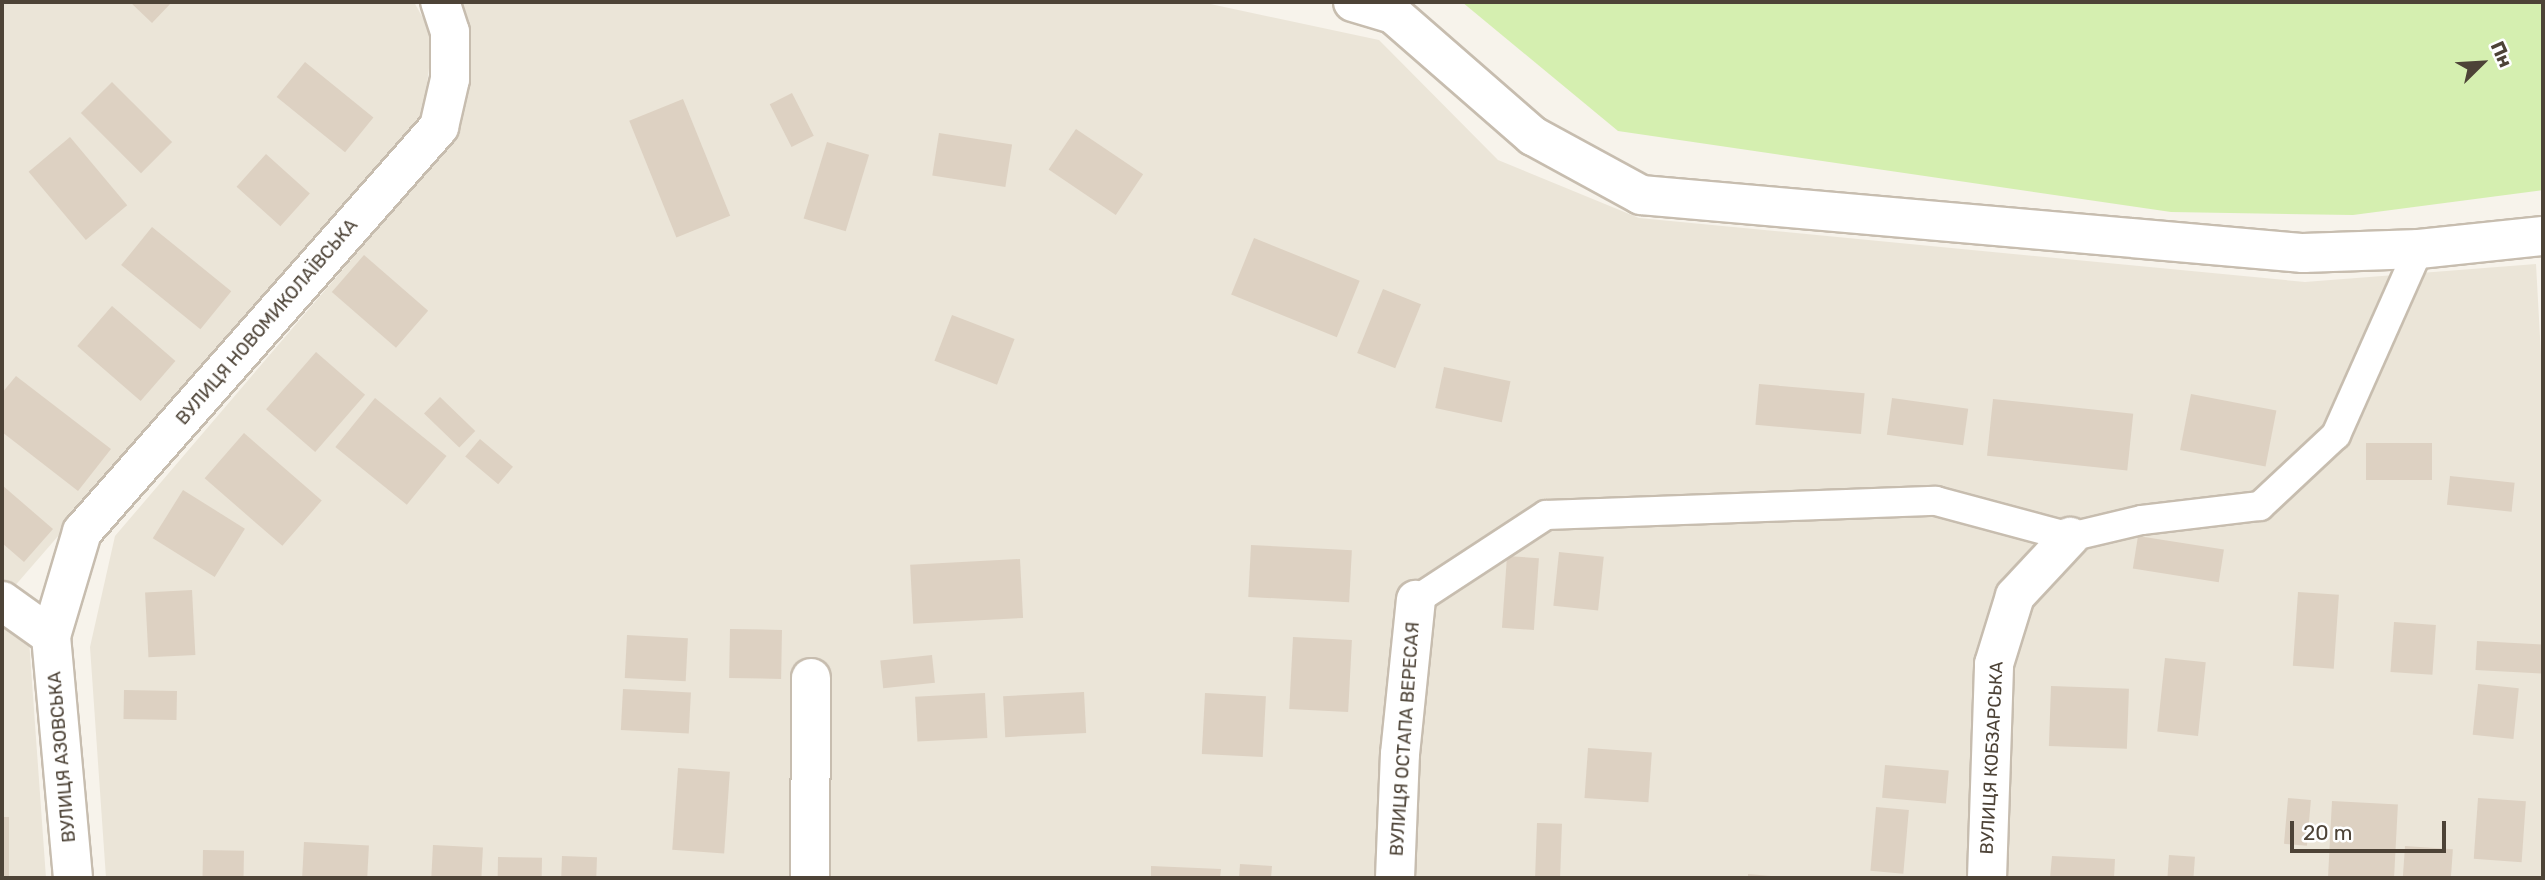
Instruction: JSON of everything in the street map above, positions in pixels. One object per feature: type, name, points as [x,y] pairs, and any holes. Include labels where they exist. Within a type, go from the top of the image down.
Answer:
[{"type":"street","name":"ВУЛИЦЯ НОВОМИКОЛАЇВСЬКА","points":[[51,636],[82,532],[439,127],[450,79],[450,32],[440,2]]},
{"type":"street","points":[[1353,2],[1393,14],[1533,136],[1641,195],[2303,253],[2419,249],[2543,236]]},
{"type":"street","name":"ВУЛИЦЯ КОБЗАРСЬКА","points":[[1987,878],[1994,664],[2015,596],[2070,537]]},
{"type":"street","name":"ВУЛИЦЯ ОСТАПА ВЕРЕСАЯ","points":[[1395,878],[1400,754],[1416,600]]},
{"type":"street","points":[[2,601],[51,636]]},
{"type":"street","name":"ВУЛИЦЯ АЗОВСЬКА","points":[[51,636],[73,878]]},
{"type":"street","points":[[810,878],[811,678]]},
{"type":"lane","points":[[1416,600],[1546,516],[1936,501],[2070,537],[2141,520],[2260,506],[2336,435],[2419,249]]},
{"type":"shaded area","points":[[2,2],[414,2],[433,36],[423,116],[13,588],[2,581]]},
{"type":"shaded area","points":[[459,2],[1201,2],[1379,40],[1498,160],[1639,218],[2305,282],[2536,264],[2543,392],[2543,878],[106,878],[90,647],[115,536],[456,137],[463,33]]},
{"type":"shaded area","points":[[2,622],[29,640],[46,878],[2,878]]},
{"type":"green space","points":[[1462,2],[2543,2],[2543,190],[2353,215],[2171,212],[1618,131]]},
{"type":"building","points":[[130,2],[172,2],[152,23]]},
{"type":"building","points":[[305,62],[373,117],[345,152],[277,97]]},
{"type":"building","points":[[112,82],[172,142],[141,173],[81,113]]},
{"type":"building","points":[[792,93],[814,136],[792,147],[770,104]]},
{"type":"building","points":[[683,99],[730,216],[676,238],[629,121]]},
{"type":"building","points":[[1076,129],[1143,174],[1116,215],[1049,170]]},
{"type":"building","points":[[939,133],[1012,145],[1005,187],[932,175]]},
{"type":"building","points":[[70,137],[127,205],[86,240],[29,172]]},
{"type":"building","points":[[827,142],[869,155],[846,231],[804,219]]},
{"type":"building","points":[[266,154],[310,193],[280,226],[237,187]]},
{"type":"building","points":[[152,227],[231,291],[200,329],[121,265]]},
{"type":"building","points":[[1254,238],[1360,281],[1337,337],[1231,295]]},
{"type":"building","points":[[364,255],[428,311],[396,348],[332,292]]},
{"type":"building","points":[[1383,289],[1421,304],[1395,368],[1357,353]]},
{"type":"building","points":[[112,306],[175,361],[141,401],[77,346]]},
{"type":"building","points":[[952,315],[1015,339],[997,385],[934,361]]},
{"type":"building","points":[[316,352],[365,395],[315,452],[266,409]]},
{"type":"building","points":[[1444,367],[1511,381],[1502,422],[1435,408]]},
{"type":"building","points":[[16,376],[111,449],[78,491],[2,432],[2,393]]},
{"type":"building","points":[[1759,384],[1865,393],[1861,434],[1755,425]]},
{"type":"building","points":[[2191,394],[2276,411],[2266,467],[2180,450]]},
{"type":"building","points":[[440,397],[475,431],[459,448],[424,414]]},
{"type":"building","points":[[375,398],[446,456],[407,505],[335,447]]},
{"type":"building","points":[[1892,398],[1968,409],[1963,445],[1887,435]]},
{"type":"building","points":[[1993,399],[2133,414],[2127,470],[1987,456]]},
{"type":"building","points":[[244,433],[322,501],[282,546],[205,478]]},
{"type":"building","points":[[480,439],[513,467],[498,484],[465,457]]},
{"type":"building","points":[[2366,443],[2432,443],[2432,480],[2366,480]]},
{"type":"building","points":[[2450,476],[2515,483],[2512,512],[2447,505]]},
{"type":"building","points":[[2,485],[53,529],[24,562],[2,543]]},
{"type":"building","points":[[183,490],[245,529],[215,577],[153,538]]},
{"type":"building","points":[[2138,536],[2224,550],[2219,582],[2133,569]]},
{"type":"building","points":[[1251,545],[1352,550],[1349,602],[1248,597]]},
{"type":"building","points":[[1559,552],[1604,557],[1598,610],[1553,606]]},
{"type":"building","points":[[1507,556],[1539,558],[1534,630],[1502,628]]},
{"type":"building","points":[[1020,559],[1023,618],[913,624],[910,565]]},
{"type":"building","points":[[192,590],[195,655],[148,657],[145,592]]},
{"type":"building","points":[[2298,592],[2339,595],[2334,669],[2293,666]]},
{"type":"building","points":[[2394,622],[2436,625],[2432,675],[2391,672]]},
{"type":"building","points":[[730,629],[782,630],[781,679],[729,678]]},
{"type":"building","points":[[627,635],[688,638],[686,681],[625,678]]},
{"type":"building","points":[[1293,637],[1352,640],[1348,712],[1289,709]]},
{"type":"building","points":[[2477,641],[2543,644],[2541,673],[2475,670]]},
{"type":"building","points":[[932,655],[935,683],[883,688],[880,660]]},
{"type":"building","points":[[2165,658],[2206,662],[2198,736],[2157,732]]},
{"type":"building","points":[[2478,684],[2519,688],[2513,739],[2473,735]]},
{"type":"building","points":[[2051,686],[2129,689],[2127,749],[2049,746]]},
{"type":"building","points":[[623,689],[691,693],[689,734],[621,730]]},
{"type":"building","points":[[124,690],[177,691],[176,720],[123,719]]},
{"type":"building","points":[[1084,692],[1086,733],[1005,737],[1003,696]]},
{"type":"building","points":[[985,693],[987,738],[917,742],[915,697]]},
{"type":"building","points":[[1205,693],[1266,696],[1263,757],[1202,754]]},
{"type":"building","points":[[1588,748],[1652,752],[1648,802],[1585,798]]},
{"type":"building","points":[[1885,765],[1949,771],[1946,803],[1882,798]]},
{"type":"building","points":[[678,768],[730,772],[724,853],[672,850]]},
{"type":"building","points":[[2288,798],[2311,800],[2307,846],[2284,844]]},
{"type":"building","points":[[2478,798],[2526,801],[2522,862],[2474,859]]},
{"type":"building","points":[[2332,801],[2398,804],[2394,878],[2328,878]]},
{"type":"building","points":[[1876,807],[1909,810],[1903,874],[1870,871]]},
{"type":"building","points":[[2,817],[9,817],[9,878],[2,878]]},
{"type":"building","points":[[1537,823],[1562,824],[1560,878],[1535,878]]},
{"type":"building","points":[[304,842],[369,845],[367,878],[302,878]]},
{"type":"building","points":[[433,845],[483,848],[481,878],[431,878]]},
{"type":"building","points":[[2405,846],[2453,849],[2451,878],[2403,878]]},
{"type":"building","points":[[203,850],[244,851],[244,878],[203,878]]},
{"type":"building","points":[[2169,855],[2195,857],[2193,878],[2167,878]]},
{"type":"building","points":[[562,856],[597,857],[596,878],[561,878]]},
{"type":"building","points":[[2052,856],[2115,859],[2114,878],[2050,878]]},
{"type":"building","points":[[498,857],[542,858],[542,878],[498,878]]},
{"type":"building","points":[[1240,864],[1272,866],[1271,878],[1239,878]]},
{"type":"building","points":[[1151,866],[1221,869],[1220,878],[1151,878]]},
{"type":"building","points":[[1748,874],[1771,876],[1771,878],[1748,878]]},
{"type":"building","points":[[952,876],[1055,878],[952,878]]}]
